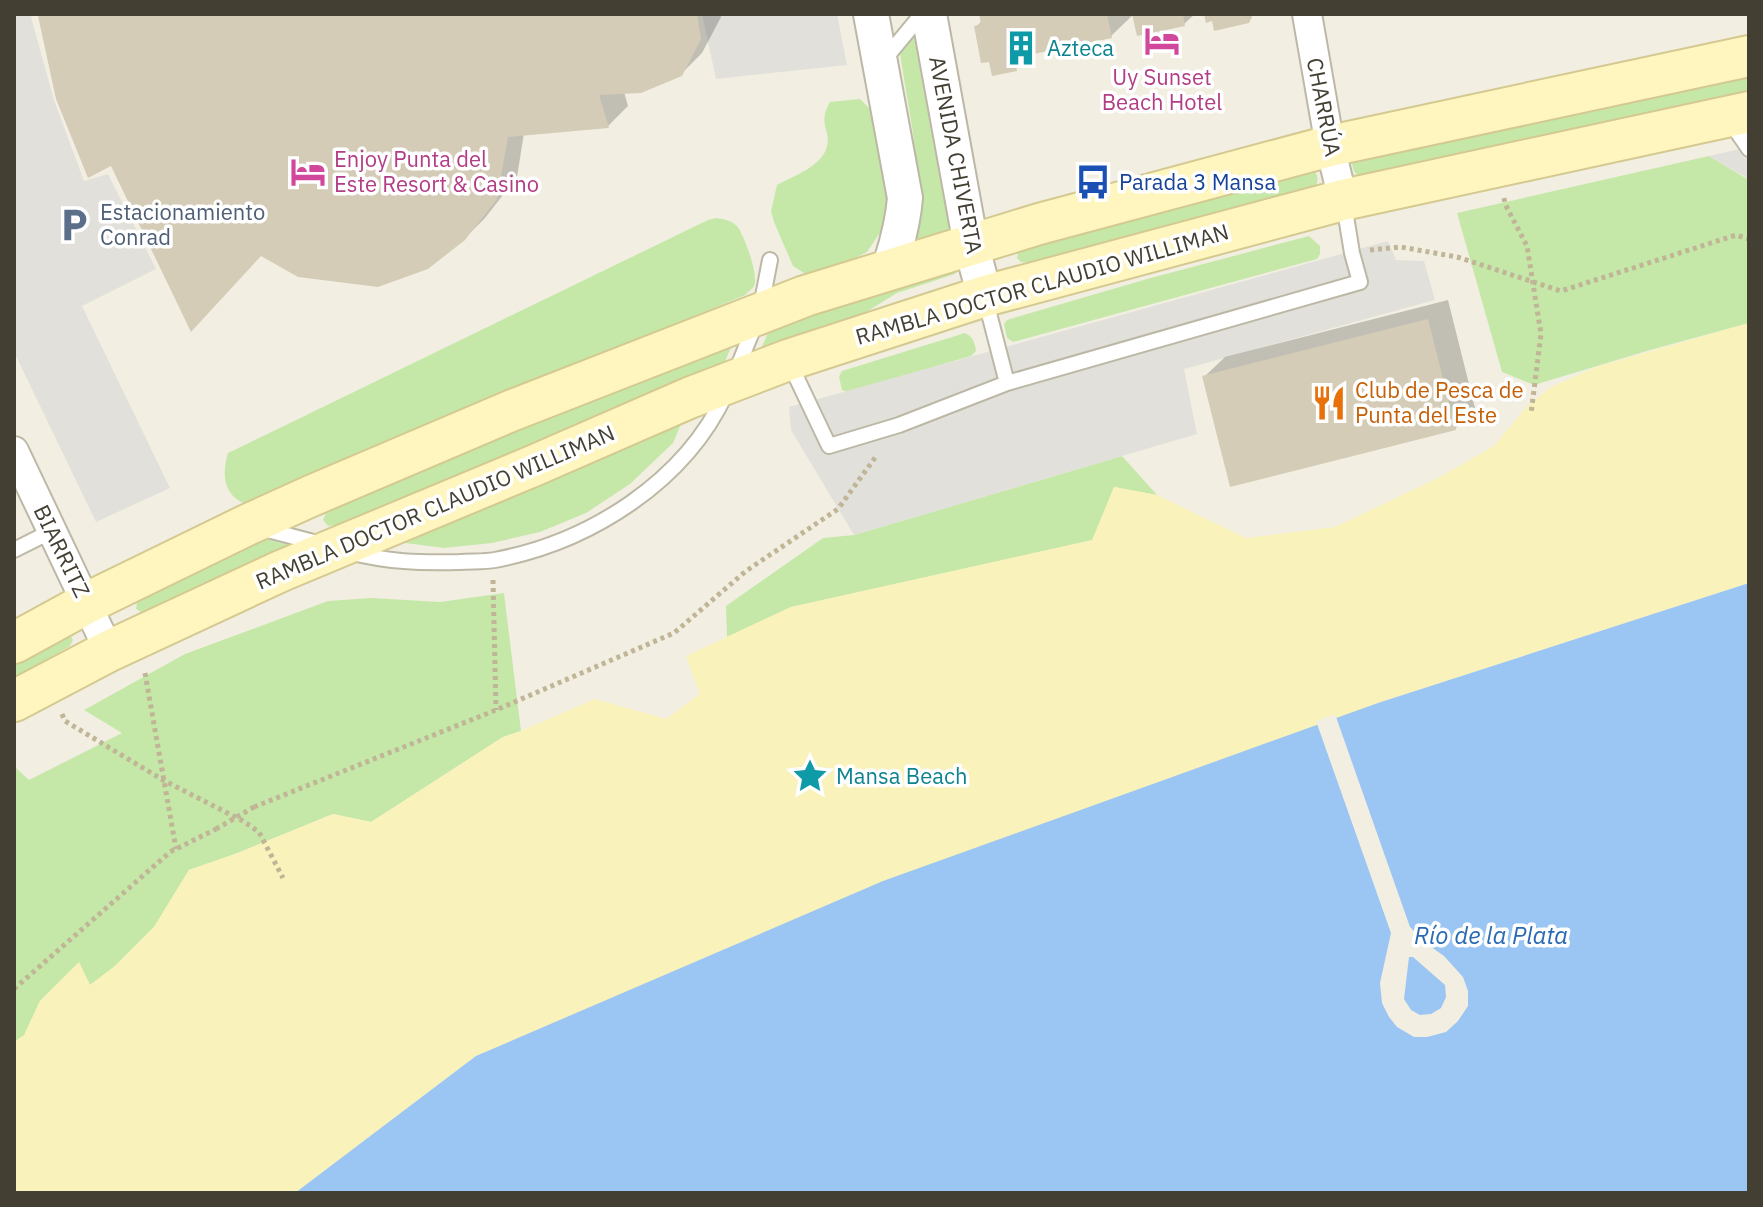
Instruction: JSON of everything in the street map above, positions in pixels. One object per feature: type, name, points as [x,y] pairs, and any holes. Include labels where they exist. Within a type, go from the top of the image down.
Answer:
[{"type":"main road","points":[[14,643],[87,603],[247,525],[513,410],[760,312],[889,269],[1055,220],[1330,146],[1749,56]]},
{"type":"main road","name":"RAMBLA DOCTOR CLAUDIO WILLIMAN","points":[[30,692],[109,651],[281,571],[689,398],[788,360],[985,296],[1343,200],[1742,126]]},
{"type":"street","points":[[871,14],[905,198],[901,232],[889,269]]},
{"type":"street","name":"AVENIDA CHIVERTA","points":[[929,14],[971,245],[985,296]]},
{"type":"street","name":"CHARRÚA","points":[[1307,14],[1330,146],[1343,200]]},
{"type":"street","name":"BIARRITZ","points":[[14,451],[109,651]]},
{"type":"lane","points":[[881,64],[922,14]]},
{"type":"lane","points":[[788,360],[829,446],[899,425],[1007,383],[1360,282],[1343,200]]},
{"type":"lane","points":[[247,525],[382,560],[429,563],[493,560],[579,534],[629,506],[670,471],[714,419],[760,312],[770,260]]},
{"type":"lane","points":[[985,296],[1007,383]]},
{"type":"lane","points":[[14,550],[52,531]]},
{"type":"path","points":[[1505,204],[1527,246],[1541,334],[1531,414]]},
{"type":"path","points":[[1352,253],[1401,247],[1457,257],[1561,291],[1736,235],[1749,239]]},
{"type":"path","points":[[14,989],[170,852],[254,807],[496,710],[674,633],[746,571],[838,509],[899,425]]},
{"type":"path","points":[[493,560],[496,710]]},
{"type":"path","points":[[144,668],[176,849]]},
{"type":"path","points":[[30,692],[65,721],[163,780],[259,832],[283,878]]},
{"type":"green space","points":[[914,37],[949,228],[947,232],[917,240],[914,237],[919,198],[913,133],[900,54]]},
{"type":"green space","points":[[1749,73],[1749,94],[1361,177],[1353,168],[1355,157]]},
{"type":"green space","points":[[860,99],[871,110],[889,200],[881,231],[867,252],[815,275],[804,273],[793,266],[774,222],[771,211],[777,185],[806,170],[824,153],[828,140],[824,121],[830,102]]},
{"type":"green space","points":[[1709,156],[1749,180],[1749,323],[1534,385],[1502,372],[1457,213]]},
{"type":"green space","points":[[1314,170],[1318,180],[1313,190],[1039,264],[1021,262],[1017,258],[1018,252],[1035,242]]},
{"type":"green space","points":[[716,218],[737,226],[748,249],[755,281],[745,295],[249,505],[234,497],[226,485],[228,453]]},
{"type":"green space","points":[[1309,236],[1320,246],[1317,259],[1013,342],[1007,338],[1004,324],[1007,320]]},
{"type":"green space","points":[[957,269],[955,274],[897,293],[853,320],[760,351],[772,324]]},
{"type":"green space","points":[[965,333],[975,345],[976,351],[971,356],[847,392],[842,390],[839,377],[842,371]]},
{"type":"green space","points":[[735,338],[723,366],[344,524],[328,526],[323,520],[326,513],[363,492]]},
{"type":"green space","points":[[684,417],[673,443],[630,484],[586,513],[540,532],[492,543],[444,548],[390,541]]},
{"type":"green space","points":[[1122,456],[1157,495],[1114,487],[1093,540],[791,607],[727,637],[726,606],[823,538],[854,535]]},
{"type":"green space","points":[[258,537],[293,546],[165,605],[143,613],[136,609],[137,601]]},
{"type":"green space","points":[[504,593],[521,731],[503,737],[371,822],[333,814],[189,870],[154,927],[115,966],[90,985],[79,963],[40,1001],[24,1036],[14,1042],[14,766],[29,780],[122,733],[84,710],[185,654],[328,601],[371,598],[440,602]]},
{"type":"green space","points":[[71,637],[70,646],[14,678],[14,658],[46,641]]},
{"type":"sand","name":"Mansa Beach","points":[[1749,323],[1749,583],[1378,703],[476,1056],[295,1193],[14,1193],[14,1042],[24,1035],[40,1001],[79,962],[90,985],[115,966],[154,927],[189,870],[333,814],[371,822],[503,737],[595,699],[666,719],[700,694],[686,656],[791,607],[1092,540],[1114,487],[1157,495],[1246,538],[1335,527],[1440,477],[1494,446],[1527,406],[1551,387],[1596,367]]},
{"type":"shaded area","name":"Estacionamiento Conrad","points":[[14,14],[36,14],[31,17],[54,100],[84,181],[108,174],[156,269],[82,306],[170,488],[96,522],[14,352]]},
{"type":"shaded area","points":[[702,14],[837,14],[847,65],[716,79]]},
{"type":"shaded area","points":[[1749,147],[1749,179],[1709,156]]},
{"type":"shaded area","name":"Club de Pesca de Punta del Este","points":[[1388,241],[1396,260],[1424,261],[1435,300],[1184,369],[1197,434],[854,535],[791,430],[789,407]]},
{"type":"water","name":"Río de la Plata","points":[[1749,583],[1749,1193],[295,1193],[476,1056],[883,881],[1378,703]]},
{"type":"pier","points":[[1335,714],[1410,927],[1463,977],[1468,991],[1468,1006],[1446,1032],[1414,1037],[1397,1027],[1382,1003],[1380,983],[1391,933],[1316,721]],"holes":[[[1409,957],[1413,957],[1445,985],[1446,997],[1441,1008],[1431,1014],[1420,1015],[1411,1010],[1404,999]]]},
{"type":"building","name":"Enjoy Punta del Este Resort & Casino","points":[[697,14],[701,39],[682,76],[641,93],[599,95],[609,128],[508,137],[497,199],[465,240],[428,269],[378,287],[298,277],[261,256],[191,332],[111,166],[88,178],[56,99],[38,16]]},
{"type":"building","name":"Azteca","points":[[979,14],[1107,14],[1112,38],[1014,58],[1017,71],[992,76],[989,62],[981,63],[974,26],[981,24]]},
{"type":"building","points":[[1132,14],[1183,14],[1185,26],[1137,36]]},
{"type":"building","points":[[1204,14],[1251,14],[1252,17],[1249,23],[1214,31],[1212,21],[1206,23]]},
{"type":"building","name":"Club de Pesca de Punta del Este","points":[[1428,319],[1456,430],[1230,487],[1202,376]]},
{"type":"place","name":"Uy Sunset Beach Hotel","points":[[1162,41]]},
{"type":"place","name":"Azteca","points":[[1021,48]]},
{"type":"place","name":"Enjoy Punta del Este Resort & Casino","points":[[308,172]]},
{"type":"place","name":"Parada 3 Mansa","points":[[1093,182]]},
{"type":"place","name":"Estacionamiento Conrad","points":[[74,225]]},
{"type":"place","name":"Club de Pesca de Punta del Este","points":[[1329,403]]},
{"type":"place","name":"Mansa Beach","points":[[810,776]]}]
